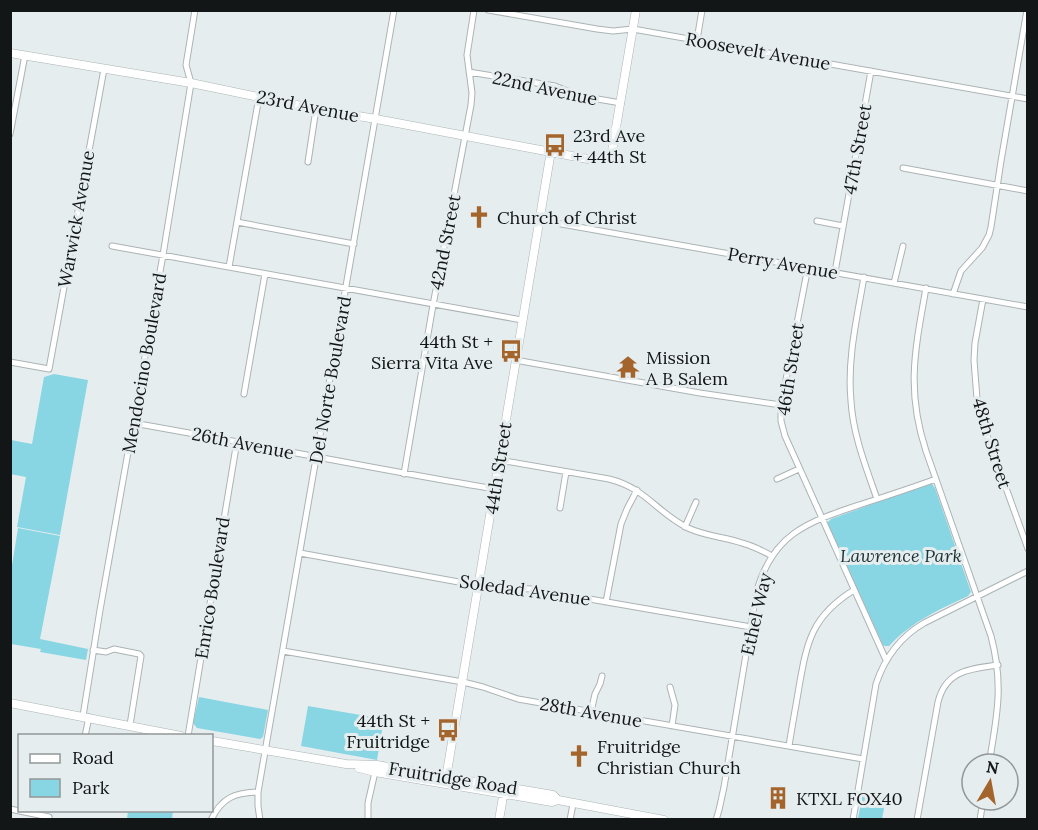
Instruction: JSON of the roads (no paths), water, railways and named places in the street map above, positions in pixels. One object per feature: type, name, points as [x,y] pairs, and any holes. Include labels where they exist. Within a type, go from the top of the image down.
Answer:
[{"type":"street","name":"Mendocino Boulevard","points":[[85,734],[93,650],[191,83],[186,65],[195,10]]},
{"type":"street","name":"Del Norte Boulevard","points":[[266,750],[394,10]]},
{"type":"street","name":"42nd Street","points":[[404,474],[471,99],[468,49],[474,10]]},
{"type":"street","name":"Roosevelt Avenue","points":[[488,10],[597,29],[613,31],[633,29],[1028,99]]},
{"type":"street","points":[[621,103],[636,10]]},
{"type":"street","points":[[697,40],[702,10]]},
{"type":"street","points":[[954,294],[961,271],[982,248],[989,235],[1027,10]]},
{"type":"street","name":"23rd Avenue","points":[[10,53],[191,83],[316,109],[376,118],[593,160],[606,158],[612,151],[621,103]]},
{"type":"street","points":[[10,134],[25,55]]},
{"type":"street","name":"Warwick Avenue","points":[[10,362],[49,369],[104,69]]},
{"type":"street","name":"47th Street","points":[[835,272],[871,71]]},
{"type":"street","name":"22nd Avenue","points":[[469,72],[555,87],[580,96],[621,103]]},
{"type":"street","points":[[229,267],[260,97]]},
{"type":"street","points":[[308,162],[316,109]]},
{"type":"street","name":"44th Street","points":[[446,780],[551,151]]},
{"type":"street","points":[[903,168],[1028,191]]},
{"type":"street","name":"Perry Avenue","points":[[539,220],[1028,307]]},
{"type":"street","points":[[818,221],[843,226]]},
{"type":"street","points":[[237,222],[354,244]]},
{"type":"street","points":[[112,246],[522,320]]},
{"type":"street","points":[[894,283],[903,246]]},
{"type":"street","name":"46th Street","points":[[808,267],[781,405],[781,421],[784,436],[886,660]]},
{"type":"street","points":[[244,394],[265,274]]},
{"type":"street","points":[[864,277],[852,350],[850,386],[856,434],[877,499]]},
{"type":"street","points":[[926,288],[915,352],[914,386],[917,417],[921,435],[991,636],[998,665],[999,706],[991,752]]},
{"type":"street","name":"48th Street","points":[[982,299],[974,360],[977,399],[984,428],[1028,549]]},
{"type":"street","points":[[515,360],[781,405]]},
{"type":"street","name":"26th Avenue","points":[[133,423],[495,489]]},
{"type":"street","name":"Enrico Boulevard","points":[[188,734],[237,441]]},
{"type":"street","points":[[499,460],[616,481],[637,490],[685,527],[703,534],[742,543],[772,556]]},
{"type":"street","points":[[777,479],[799,469]]},
{"type":"street","points":[[560,508],[566,472]]},
{"type":"street","name":"Ethel Way","points":[[716,819],[759,583],[772,556],[790,536],[821,518],[936,479]]},
{"type":"street","points":[[606,602],[621,524],[637,490]]},
{"type":"street","points":[[685,527],[696,502]]},
{"type":"street","name":"Soledad Avenue","points":[[300,553],[479,585],[523,588],[751,627]]},
{"type":"street","points":[[853,819],[876,684],[886,660],[912,630],[1028,571]]},
{"type":"street","points":[[789,746],[809,639],[828,611],[854,590]]},
{"type":"street","points":[[93,650],[106,652],[114,649],[141,656],[130,725]]},
{"type":"street","name":"28th Avenue","points":[[283,651],[463,682],[518,699],[863,759]]},
{"type":"street","points":[[917,819],[942,690],[950,680],[962,672],[998,665]]},
{"type":"street","points":[[591,712],[602,676]]},
{"type":"street","points":[[670,687],[675,705],[672,726]]},
{"type":"street","points":[[10,703],[176,734]]},
{"type":"street","name":"Fruitridge Road","points":[[213,741],[346,764],[375,772],[446,780]]},
{"type":"street","points":[[260,819],[258,792],[266,750]]},
{"type":"street","name":"Fruitridge Road","points":[[346,764],[377,765],[504,790],[553,795],[558,800],[573,804],[644,818],[663,819]]},
{"type":"street","points":[[368,819],[368,803],[375,772]]},
{"type":"street","points":[[499,819],[504,790]]},
{"type":"street","points":[[211,819],[217,808],[230,797],[258,792]]},
{"type":"street","points":[[570,819],[573,804]]},
{"type":"street","points":[[27,812],[49,816]]},
{"type":"place","name":"23rd Ave + 44th St","points":[[555,145]]},
{"type":"place","name":"Church of Christ","points":[[479,217]]},
{"type":"place","name":"44th St + Sierra Vita Ave","points":[[511,351]]},
{"type":"place","name":"Mission A B Salem","points":[[628,367]]},
{"type":"place","name":"44th St + Fruitridge","points":[[448,730]]},
{"type":"place","name":"Fruitridge Christian Church","points":[[579,756]]},
{"type":"place","name":"KTXL FOX40","points":[[778,798]]},
{"type":"park label","name":"Lawrence Park","points":[[901,555]]}]
